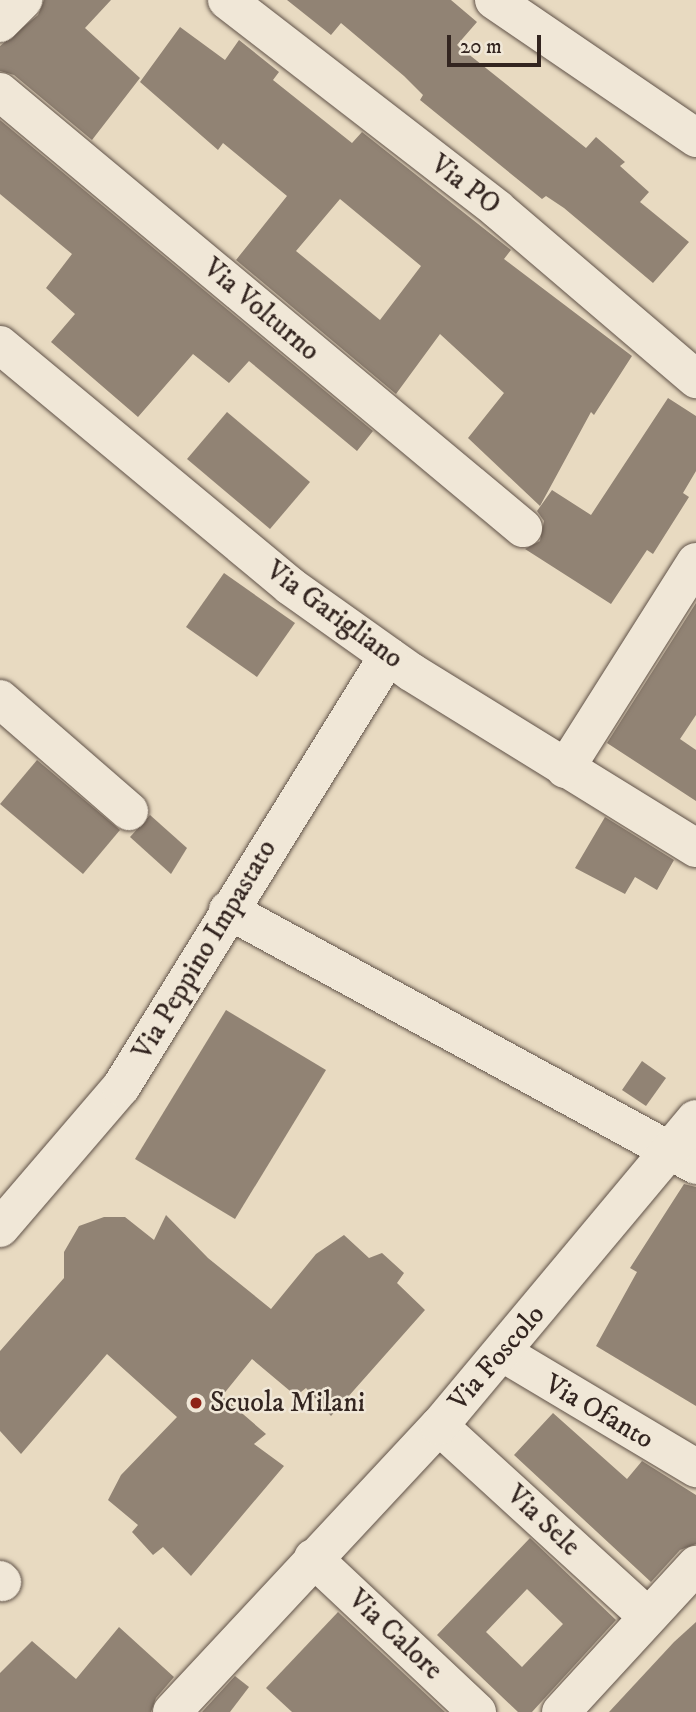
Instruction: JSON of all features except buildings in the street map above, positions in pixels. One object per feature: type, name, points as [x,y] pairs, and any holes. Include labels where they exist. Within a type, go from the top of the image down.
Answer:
[{"type":"street","points":[[0,23],[23,0]]},
{"type":"street","name":"Via PO","points":[[227,0],[497,209],[696,379]]},
{"type":"street","points":[[494,0],[696,138]]},
{"type":"street","name":"Via Volturno","points":[[0,92],[523,528]]},
{"type":"street","name":"Via Garigliano","points":[[0,345],[290,586],[388,656],[565,769],[696,848]]},
{"type":"street","points":[[565,769],[696,562]]},
{"type":"street","name":"Via Peppino Impastato","points":[[0,1228],[121,1087],[228,910],[388,656]]},
{"type":"street","points":[[0,699],[129,811]]},
{"type":"street","points":[[228,910],[684,1158]]},
{"type":"street","name":"Via Foscolo","points":[[172,1712],[684,1158],[696,1119]]},
{"type":"street","name":"Via Ofanto","points":[[503,1353],[696,1468]]},
{"type":"street","name":"Via Sele","points":[[439,1426],[647,1616]]},
{"type":"street","name":"Via Calore","points":[[313,1558],[477,1712]]},
{"type":"street","points":[[561,1712],[696,1565]]},
{"type":"place","name":"Scuola Milani","points":[[196,1403]]}]
